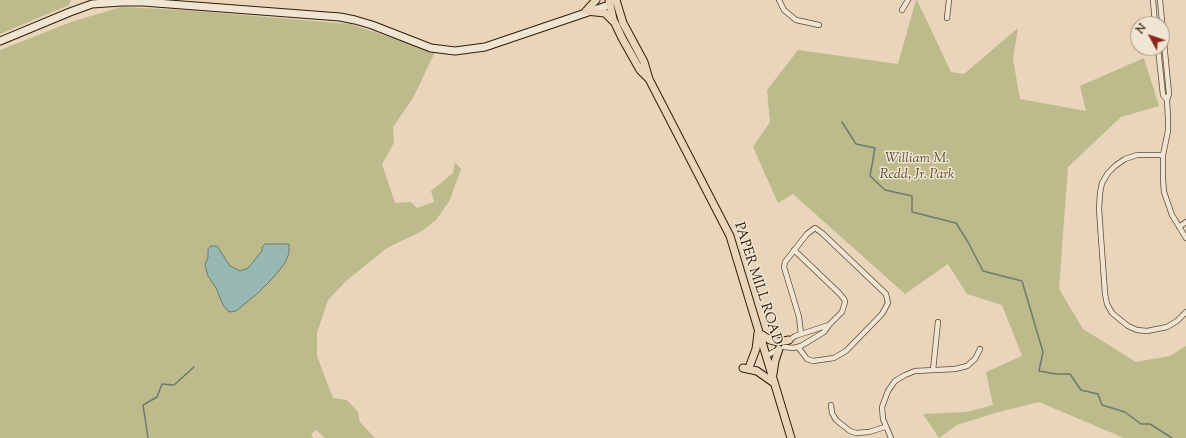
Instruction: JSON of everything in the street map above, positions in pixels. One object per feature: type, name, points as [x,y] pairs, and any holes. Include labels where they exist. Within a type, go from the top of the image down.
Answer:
[{"type":"main road","points":[[586,11],[596,0]]},
{"type":"main road","points":[[609,2],[617,0]]},
{"type":"main road","name":"PAPER MILL ROAD","points":[[617,0],[623,23],[644,62],[649,79],[730,236],[792,438]]},
{"type":"main road","name":"PAPER MILL ROAD","points":[[609,2],[614,22],[640,70],[649,79]]},
{"type":"main road","points":[[586,11],[605,13],[614,22]]},
{"type":"main road","points":[[774,382],[747,366],[756,348],[759,332],[770,340],[778,342],[789,340]]},
{"type":"main road","points":[[774,382],[773,372],[781,348]]},
{"type":"street","points":[[779,0],[784,10],[796,20],[819,25]]},
{"type":"street","points":[[902,10],[908,0]]},
{"type":"street","points":[[947,18],[949,0]]},
{"type":"street","points":[[1153,0],[1154,16]]},
{"type":"street","points":[[1160,0],[1169,94],[1167,100],[1168,131],[1163,155],[1164,192],[1172,215],[1186,238]]},
{"type":"street","points":[[0,41],[92,4],[143,2],[340,17],[372,25],[431,48],[455,51],[486,47],[609,2]]},
{"type":"street","points":[[1159,56],[1163,94],[1167,100]]},
{"type":"street","points":[[1163,155],[1137,155],[1125,159],[1108,173],[1102,183],[1099,209],[1105,294],[1107,304],[1112,313],[1128,326],[1137,330],[1147,332],[1167,327],[1177,321],[1186,312]]},
{"type":"street","points":[[1178,227],[1186,222]]},
{"type":"street","points":[[798,347],[807,359],[812,361],[834,358],[846,351],[882,314],[888,303],[886,294],[815,228],[807,234],[794,250],[785,262],[784,267],[799,317],[801,334]]},
{"type":"street","points":[[781,348],[798,347],[824,332],[829,324],[842,312],[845,302],[821,274],[794,250]]},
{"type":"street","points":[[933,370],[938,322]]},
{"type":"street","points":[[766,356],[781,348],[789,340],[829,324]]},
{"type":"street","points":[[891,438],[885,427],[882,407],[885,396],[891,386],[900,377],[910,372],[954,369],[967,366],[975,359],[980,349]]},
{"type":"street","points":[[832,405],[832,413],[836,420],[850,431],[856,433],[869,432],[885,427]]},
{"type":"green space","points":[[0,0],[71,0],[69,5],[0,34]]},
{"type":"green space","name":"William M. Redd, Jr. Park","points":[[916,0],[951,72],[964,74],[1018,28],[1013,59],[1020,99],[1086,111],[1080,86],[1144,58],[1159,106],[1121,117],[1068,167],[1059,289],[1083,329],[1136,362],[1170,356],[1186,346],[1186,438],[1124,438],[1039,402],[995,413],[957,425],[939,438],[923,414],[966,412],[993,405],[986,372],[1022,356],[1002,305],[967,294],[948,264],[905,294],[793,194],[778,203],[753,147],[770,122],[767,90],[798,50],[898,64]]},
{"type":"green space","points":[[121,7],[183,10],[350,24],[435,52],[413,98],[393,127],[394,143],[382,164],[395,203],[411,202],[417,208],[434,202],[431,191],[453,173],[455,162],[461,169],[450,200],[436,220],[422,231],[387,248],[346,281],[328,300],[317,333],[317,356],[333,398],[347,400],[358,412],[360,422],[375,438],[325,438],[316,430],[311,434],[313,438],[0,438],[0,50],[71,22]]},
{"type":"water","points":[[265,244],[289,244],[289,253],[285,263],[258,293],[236,311],[229,312],[223,305],[216,288],[208,276],[205,265],[208,257],[208,249],[211,246],[217,246],[230,266],[240,271],[248,268],[262,251],[262,247]]},
{"type":"waterway","points":[[842,122],[856,144],[875,148],[870,176],[885,190],[912,196],[912,212],[956,223],[983,271],[1022,281],[1043,352],[1039,371],[1056,374],[1070,374],[1081,390],[1098,394],[1102,405],[1125,412],[1141,424],[1150,424],[1172,438]]},
{"type":"waterway","points":[[148,438],[143,405],[157,397],[162,384],[174,385],[194,367]]}]
